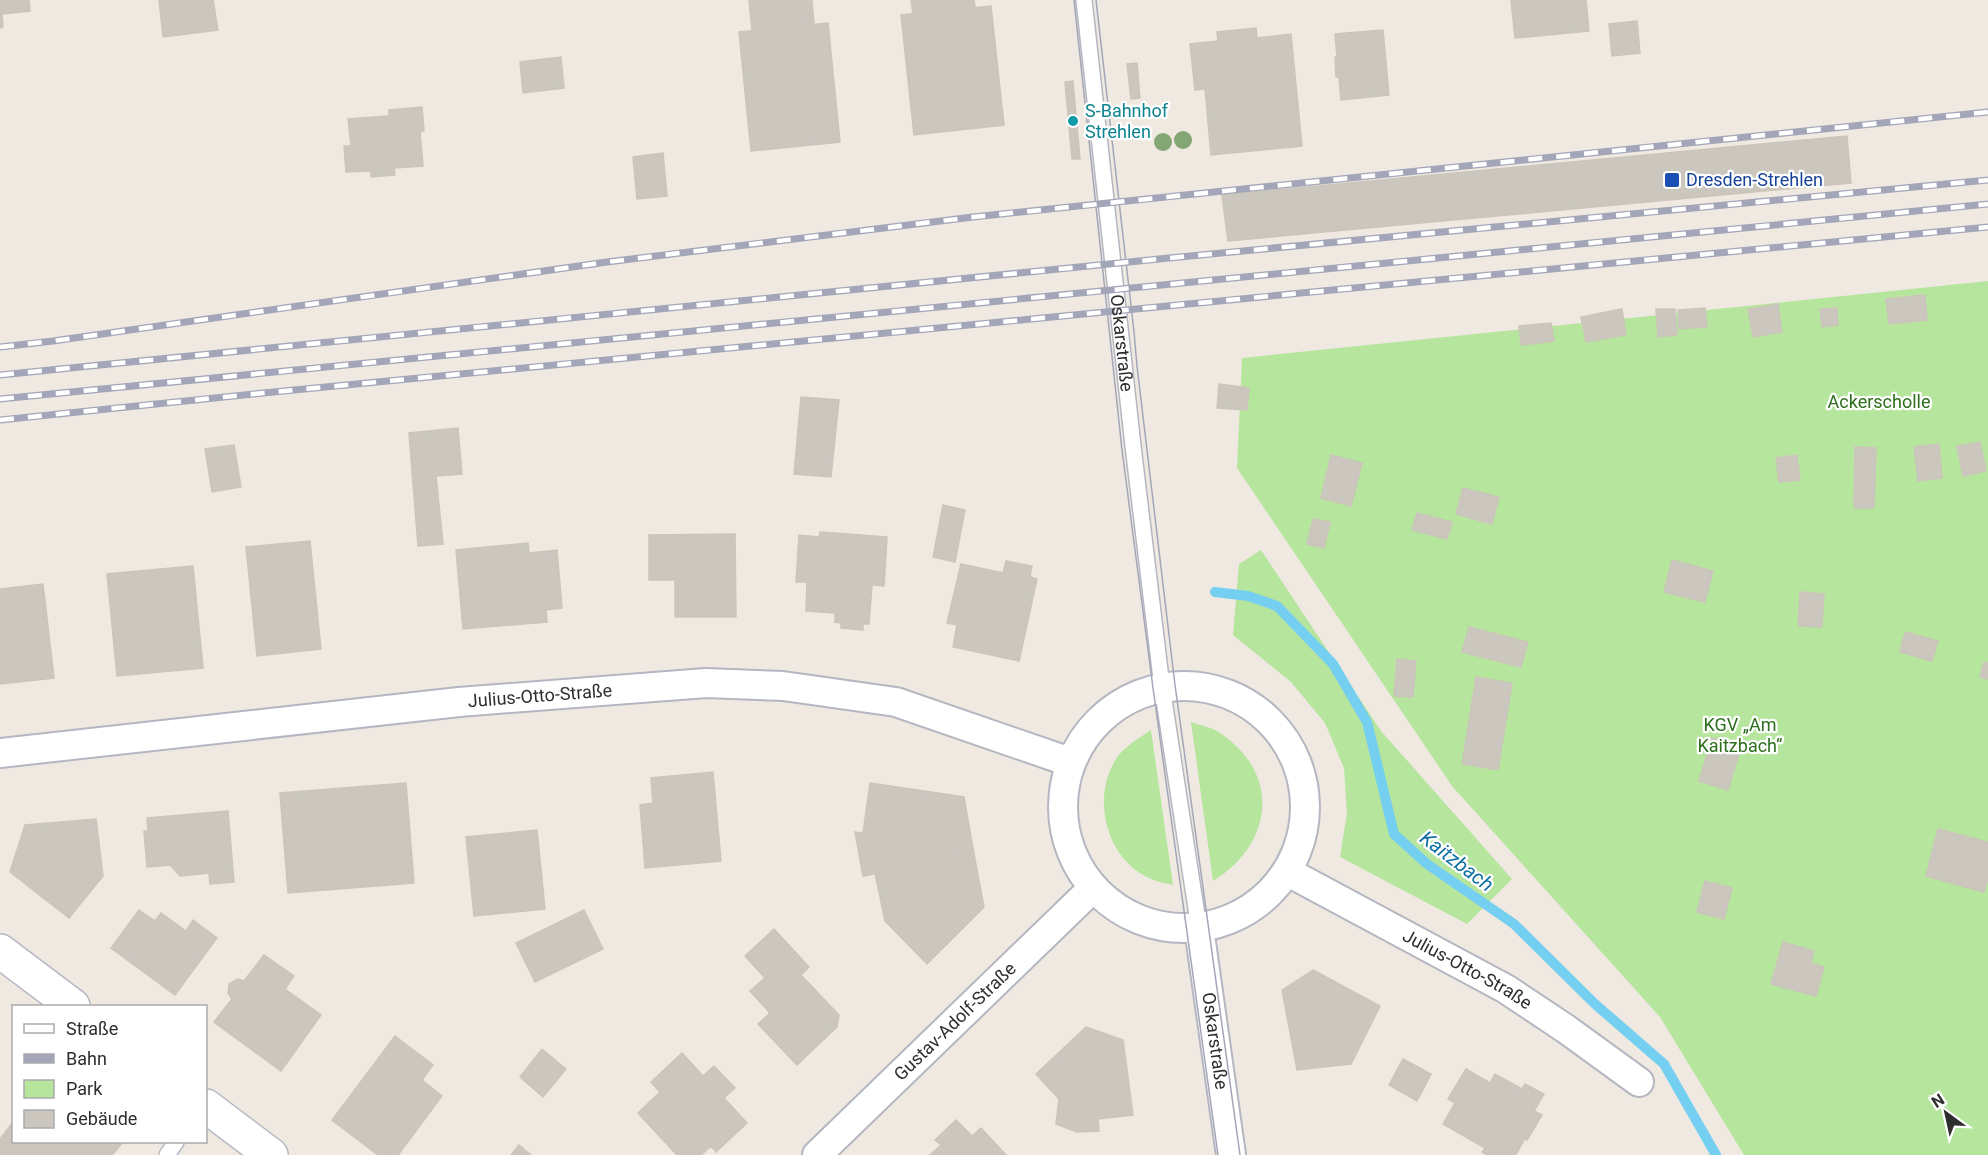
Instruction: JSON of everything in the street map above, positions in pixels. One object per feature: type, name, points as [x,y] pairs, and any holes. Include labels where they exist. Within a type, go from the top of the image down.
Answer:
[{"type":"street","name":"Julius-Otto-Straße","points":[[0,753],[459,702],[706,683],[783,686],[896,702],[1070,762]]},
{"type":"street","points":[[1175,685],[1213,688],[1249,703],[1278,728],[1298,761],[1306,798],[1303,836],[1288,872],[1266,896],[1240,915],[1199,928],[1186,929],[1152,924],[1120,911],[1093,888],[1074,861],[1064,829],[1062,795],[1070,762],[1090,729],[1118,704],[1153,688],[1162,687],[1175,685]]},
{"type":"street","name":"Julius-Otto-Straße","points":[[1288,872],[1506,989],[1639,1082]]},
{"type":"street","name":"Gustav-Adolf-Straße","points":[[816,1155],[1093,888]]},
{"type":"street","name":"Oskarstraße","points":[[1199,928],[1231,1155]]},
{"type":"street","points":[[0,951],[72,1005]]},
{"type":"street","points":[[207,1107],[271,1155]]},
{"type":"lane","name":"Oskarstraße","points":[[1084,0],[1162,687],[1199,928]]},
{"type":"green space","name":"KGV „Am Kaitzbach“","points":[[1988,281],[1988,1155],[1744,1155],[1660,1017],[1452,786],[1237,468],[1242,358]]},
{"type":"green space","points":[[1261,550],[1381,731],[1512,879],[1467,924],[1340,857],[1347,813],[1344,768],[1325,723],[1291,682],[1233,635],[1239,564]]},
{"type":"green space","points":[[1191,722],[1217,731],[1238,747],[1252,766],[1260,786],[1262,807],[1258,827],[1249,847],[1234,865],[1213,881]]},
{"type":"green space","points":[[1151,730],[1173,885],[1151,879],[1135,870],[1122,857],[1113,842],[1104,807],[1109,772],[1118,756],[1129,745]]},
{"type":"building","points":[[0,0],[29,0],[30,11],[2,14],[3,27],[0,28]]},
{"type":"building","points":[[159,0],[213,0],[218,30],[163,37]]},
{"type":"building","points":[[749,0],[812,0],[814,24],[752,30]]},
{"type":"building","points":[[911,0],[974,0],[975,7],[913,14]]},
{"type":"building","points":[[1511,0],[1586,0],[1589,31],[1515,38]]},
{"type":"building","points":[[991,6],[1004,125],[914,135],[901,15]]},
{"type":"building","points":[[1637,21],[1640,53],[1612,56],[1609,24]]},
{"type":"building","points":[[828,23],[840,142],[751,151],[739,32]]},
{"type":"building","points":[[1256,28],[1257,38],[1291,34],[1302,146],[1211,155],[1205,89],[1195,90],[1190,44],[1218,41],[1217,32]]},
{"type":"building","points":[[1383,30],[1389,95],[1341,100],[1339,77],[1336,77],[1335,34]]},
{"type":"building","points":[[561,57],[564,88],[523,93],[520,62]]},
{"type":"building","name":"S-Bahnhof Strehlen","points":[[1137,63],[1140,98],[1131,99],[1127,64]]},
{"type":"building","name":"S-Bahnhof Strehlen","points":[[1073,81],[1080,159],[1072,159],[1065,82]]},
{"type":"building","points":[[422,107],[424,131],[420,132],[423,166],[394,168],[395,175],[371,177],[371,171],[346,172],[344,146],[351,146],[348,119],[389,116],[389,110]]},
{"type":"building","points":[[1847,136],[1851,183],[1228,241],[1222,195]]},
{"type":"building","points":[[663,153],[667,196],[637,199],[633,157]]},
{"type":"building","points":[[1925,295],[1927,320],[1889,324],[1886,299]]},
{"type":"building","points":[[1778,304],[1782,332],[1753,337],[1748,309]]},
{"type":"building","points":[[1705,308],[1707,327],[1679,329],[1678,310]]},
{"type":"building","points":[[1837,308],[1838,325],[1822,327],[1820,309]]},
{"type":"building","points":[[1622,309],[1626,335],[1586,342],[1581,317]]},
{"type":"building","points":[[1656,309],[1675,309],[1677,335],[1658,337]]},
{"type":"building","points":[[1551,323],[1554,341],[1521,345],[1519,326]]},
{"type":"building","points":[[1219,384],[1249,388],[1247,410],[1217,408]]},
{"type":"building","points":[[801,397],[839,400],[831,477],[794,474]]},
{"type":"building","points":[[458,428],[462,474],[436,476],[443,544],[418,546],[409,433]]},
{"type":"building","points":[[1980,442],[1986,471],[1963,476],[1957,446]]},
{"type":"building","points":[[1939,444],[1942,478],[1918,481],[1914,447]]},
{"type":"building","points":[[234,445],[241,487],[212,492],[205,449]]},
{"type":"building","points":[[1855,447],[1876,448],[1874,508],[1854,508]]},
{"type":"building","points":[[1331,455],[1362,463],[1351,506],[1321,498]]},
{"type":"building","points":[[1797,455],[1800,480],[1779,482],[1776,458]]},
{"type":"building","points":[[1463,488],[1499,497],[1492,524],[1456,514]]},
{"type":"building","points":[[943,505],[965,510],[955,562],[933,557]]},
{"type":"building","points":[[1417,513],[1452,522],[1447,539],[1412,530]]},
{"type":"building","points":[[1313,519],[1330,522],[1324,548],[1307,544]]},
{"type":"building","points":[[820,532],[887,537],[884,586],[872,585],[869,624],[863,624],[863,630],[841,628],[841,623],[835,622],[835,613],[806,611],[807,582],[796,582],[799,535],[819,537]]},
{"type":"building","points":[[735,534],[736,617],[675,617],[675,580],[649,580],[649,535]]},
{"type":"building","points":[[310,541],[321,649],[257,656],[246,547]]},
{"type":"building","points":[[528,543],[529,553],[557,550],[562,608],[546,610],[547,622],[463,629],[456,550]]},
{"type":"building","points":[[1672,560],[1713,571],[1705,602],[1664,592]]},
{"type":"building","points":[[1006,561],[1032,566],[1030,577],[1037,579],[1019,661],[953,647],[957,625],[947,623],[961,564],[1003,573]]},
{"type":"building","points":[[193,566],[203,668],[117,676],[107,574]]},
{"type":"building","points":[[43,584],[54,678],[0,684],[0,589]]},
{"type":"building","points":[[1800,592],[1824,594],[1822,627],[1798,626]]},
{"type":"building","points":[[1469,627],[1528,642],[1521,667],[1462,652]]},
{"type":"building","points":[[1905,632],[1938,641],[1932,661],[1900,652]]},
{"type":"building","points":[[1397,659],[1416,661],[1413,697],[1394,696]]},
{"type":"building","points":[[1984,662],[1988,663],[1988,679],[1980,677]]},
{"type":"building","points":[[1476,677],[1512,683],[1498,770],[1462,764]]},
{"type":"building","points":[[1712,738],[1741,747],[1728,790],[1699,781]]},
{"type":"building","points":[[713,772],[721,861],[645,868],[640,805],[653,803],[651,778]]},
{"type":"building","points":[[406,783],[414,883],[288,893],[280,793]]},
{"type":"building","points":[[870,783],[964,797],[974,854],[863,876],[855,832],[863,833]]},
{"type":"building","points":[[228,811],[234,882],[210,884],[209,873],[180,876],[170,865],[147,867],[144,831],[148,831],[147,818]]},
{"type":"building","points":[[96,819],[103,876],[69,918],[10,872],[25,825]]},
{"type":"building","points":[[1938,829],[1988,842],[1988,878],[1984,892],[1926,876]]},
{"type":"building","points":[[537,830],[545,909],[474,916],[466,837]]},
{"type":"building","points":[[974,854],[984,907],[927,964],[885,921],[875,873]]},
{"type":"building","points":[[1705,881],[1732,888],[1724,919],[1697,912]]},
{"type":"building","points":[[139,910],[155,921],[161,913],[186,931],[193,920],[217,938],[175,995],[111,948]]},
{"type":"building","points":[[584,910],[603,949],[535,982],[516,943]]},
{"type":"building","points":[[774,929],[809,967],[801,975],[839,1015],[837,1027],[797,1065],[758,1024],[770,1013],[750,991],[765,978],[745,956]]},
{"type":"building","points":[[1783,942],[1814,951],[1811,963],[1824,967],[1816,996],[1771,984]]},
{"type":"building","points":[[264,955],[294,976],[285,989],[321,1015],[281,1071],[214,1022],[232,999],[228,993],[229,984],[238,979],[244,981]]},
{"type":"building","points":[[1313,970],[1380,1006],[1351,1064],[1297,1070],[1282,990]]},
{"type":"building","points":[[1086,1027],[1123,1040],[1133,1115],[1098,1119],[1099,1131],[1077,1132],[1056,1124],[1059,1099],[1036,1074]]},
{"type":"building","points":[[395,1036],[433,1065],[422,1080],[442,1096],[398,1155],[378,1155],[332,1120]]},
{"type":"building","points":[[542,1049],[566,1069],[543,1097],[520,1077]]},
{"type":"building","points":[[682,1053],[703,1076],[714,1066],[735,1088],[724,1098],[747,1123],[716,1152],[711,1146],[701,1155],[677,1155],[638,1113],[660,1092],[651,1082]]},
{"type":"building","points":[[1403,1059],[1431,1074],[1417,1101],[1389,1085]]},
{"type":"building","points":[[1466,1069],[1490,1083],[1495,1074],[1522,1089],[1525,1084],[1544,1094],[1534,1111],[1542,1115],[1516,1155],[1487,1155],[1482,1152],[1485,1148],[1443,1124],[1455,1103],[1448,1099]]},
{"type":"building","points":[[956,1120],[972,1136],[981,1128],[1006,1155],[930,1155],[941,1145],[935,1140]]},
{"type":"building","points":[[12,1124],[12,1143],[122,1143],[112,1155],[0,1155],[0,1139]]},
{"type":"building","points":[[519,1145],[531,1155],[511,1155]]},
{"type":"waterway","name":"Kaitzbach","points":[[1215,592],[1248,596],[1277,606],[1333,664],[1367,722],[1394,834],[1427,864],[1514,924],[1595,1004],[1664,1064],[1716,1155]]},
{"type":"tram line","points":[[1074,0],[1122,450],[1218,1155]]},
{"type":"tram line","points":[[1096,0],[1175,685],[1240,1155]]},
{"type":"railway","points":[[0,347],[607,262],[973,217],[1988,112]]},
{"type":"railway","points":[[0,375],[1169,258],[1988,180]]},
{"type":"railway","points":[[0,399],[1988,204]]},
{"type":"railway","points":[[0,420],[1988,227]]},
{"type":"place","name":"S-Bahnhof Strehlen","points":[[1073,121]]},
{"type":"place","name":"Dresden-Strehlen","points":[[1672,180]]},
{"type":"park label","name":"Ackerscholle","points":[[1879,402]]}]
